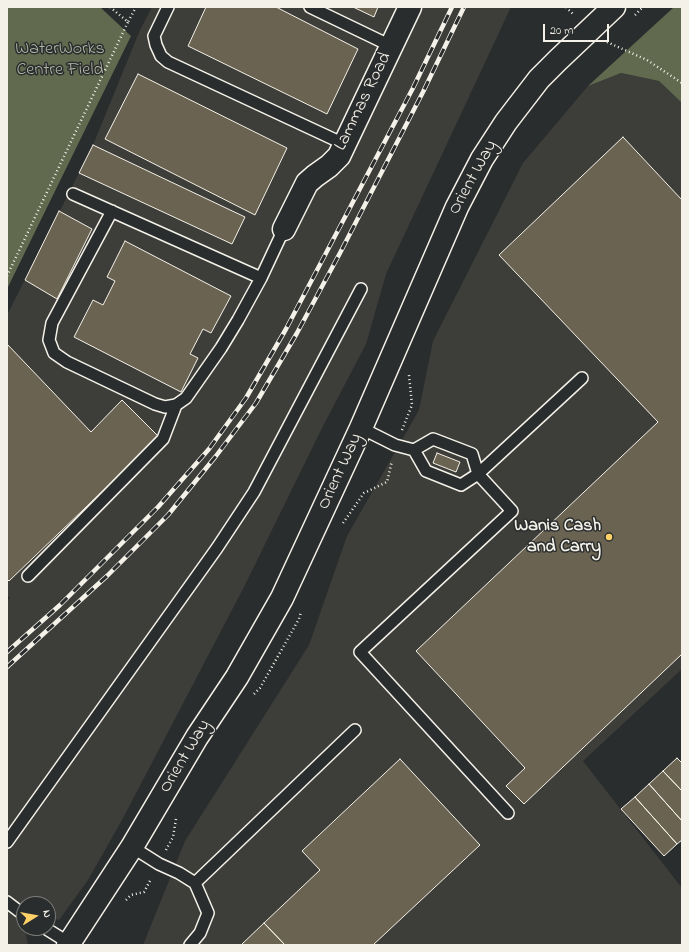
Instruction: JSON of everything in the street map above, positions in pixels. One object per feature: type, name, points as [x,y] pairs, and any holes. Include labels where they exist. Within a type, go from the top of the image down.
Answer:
[{"type":"street","name":"Lammas Road","points":[[284,229],[307,183],[339,156],[410,7]]},
{"type":"street","name":"Orient Way","points":[[68,944],[132,847],[197,737],[237,677],[282,598],[361,428],[457,207],[482,159],[506,122],[539,80],[614,7]]},
{"type":"lane","points":[[168,7],[154,36],[161,56],[168,62],[344,144]]},
{"type":"lane","points":[[310,7],[391,46]]},
{"type":"lane","points":[[73,194],[261,278]]},
{"type":"lane","points":[[112,211],[52,323],[49,340],[54,353],[67,362],[155,404],[165,407],[176,405],[186,398],[220,348],[238,320],[261,278],[284,229]]},
{"type":"lane","points":[[7,842],[217,548],[254,492],[361,289]]},
{"type":"lane","points":[[414,450],[426,471],[461,485],[478,474],[582,378]]},
{"type":"lane","points":[[28,576],[163,439],[176,405]]},
{"type":"lane","points":[[361,428],[396,445],[414,450],[434,439],[472,454],[478,474],[512,511],[360,652],[508,813]]},
{"type":"lane","points":[[194,883],[355,730]]},
{"type":"lane","points":[[132,847],[194,883],[208,913],[200,933],[190,945]]},
{"type":"lane","points":[[7,902],[16,909]]},
{"type":"lane","points":[[56,936],[68,944]]},
{"type":"path","points":[[110,7],[128,22]]},
{"type":"path","points":[[7,276],[136,7]]},
{"type":"path","points":[[607,42],[647,60],[682,83]]},
{"type":"shaded area","points":[[152,7],[511,7],[386,274],[366,344],[322,428],[244,587],[122,820],[88,880],[59,920],[56,919],[56,896],[16,896],[16,936],[26,936],[28,945],[7,945],[7,601],[10,598],[7,595],[7,315],[93,145],[140,30]]},
{"type":"shaded area","points":[[620,73],[659,81],[682,103],[682,669],[583,761],[682,888],[682,945],[143,945],[185,841],[309,645],[347,536],[419,410],[433,341],[523,163],[588,86]]},
{"type":"green space","name":"WaterWorks Centre Field","points":[[7,7],[100,7],[131,36],[7,289]]},
{"type":"green space","points":[[674,7],[682,7],[682,103],[659,81],[621,73],[588,86]]},
{"type":"building","points":[[206,7],[276,7],[358,49],[327,114],[188,46]]},
{"type":"building","points":[[353,7],[378,7],[374,17]]},
{"type":"building","points":[[138,74],[287,148],[255,215],[105,139]]},
{"type":"building","name":"Wanis Cash and Carry","points":[[623,137],[682,200],[682,654],[524,804],[506,786],[525,768],[416,651],[658,422],[499,255]]},
{"type":"building","points":[[93,145],[245,217],[232,244],[79,173]]},
{"type":"building","points":[[59,211],[92,229],[57,299],[25,280]]},
{"type":"building","points":[[125,241],[231,296],[211,333],[203,329],[190,354],[198,358],[181,392],[74,337],[93,300],[103,305],[115,281],[107,277]]},
{"type":"building","points":[[7,344],[91,432],[122,400],[159,437],[9,581],[7,579]]},
{"type":"building","points":[[437,453],[460,462],[456,472],[433,463]]},
{"type":"building","points":[[677,758],[682,763],[682,791],[663,771]]},
{"type":"building","points":[[400,759],[480,845],[373,945],[285,945],[264,923],[320,870],[302,851]]},
{"type":"building","points":[[663,771],[682,791],[682,821],[649,784]]},
{"type":"building","points":[[649,784],[682,821],[682,840],[677,844],[635,797]]},
{"type":"building","points":[[635,797],[677,844],[664,856],[621,809]]},
{"type":"building","points":[[264,923],[285,945],[241,945]]},
{"type":"railway","points":[[7,652],[60,605],[158,507],[209,449],[246,398],[286,329],[413,88],[452,7]]},
{"type":"railway","points":[[7,667],[107,576],[168,515],[216,456],[256,403],[297,333],[340,253],[423,92],[464,7]]},
{"type":"place","name":"Wanis Cash and Carry","points":[[609,537]]}]
